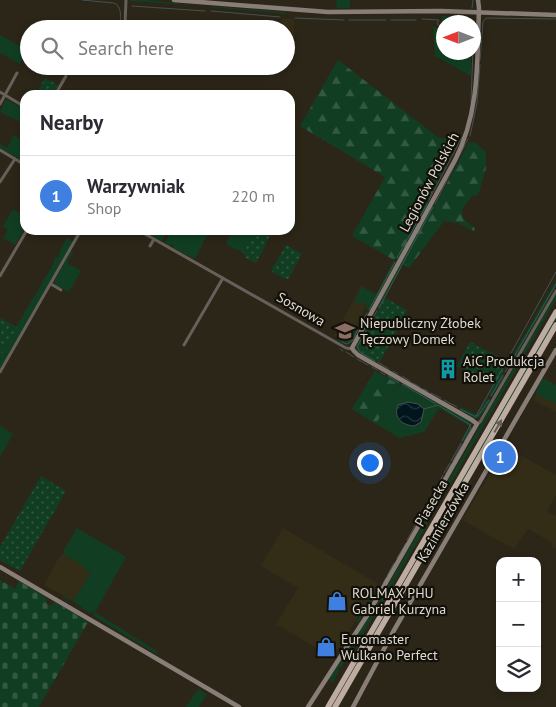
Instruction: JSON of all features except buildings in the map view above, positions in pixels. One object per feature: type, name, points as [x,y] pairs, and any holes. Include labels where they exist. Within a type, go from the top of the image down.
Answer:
[{"type":"highway","name":"Piasecka","points":[[328,707],[556,312]]},
{"type":"highway","name":"Piasecka","points":[[335,707],[556,325]]},
{"type":"street","points":[[125,20],[126,0]]},
{"type":"street","points":[[174,0],[328,12],[556,14]]},
{"type":"street","name":"Legionów Polskich","points":[[353,349],[354,343],[455,160],[467,132],[475,96],[478,0]]},
{"type":"street","points":[[0,104],[17,73]]},
{"type":"street","points":[[58,90],[66,76]]},
{"type":"street","points":[[0,92],[20,104]]},
{"type":"street","points":[[0,150],[20,162]]},
{"type":"street","points":[[0,182],[15,159]]},
{"type":"street","points":[[0,276],[24,235]]},
{"type":"street","points":[[0,372],[78,235]]},
{"type":"street","name":"Sosnowa","points":[[147,235],[346,348],[353,349],[358,355],[477,424]]},
{"type":"street","points":[[150,246],[154,239]]},
{"type":"street","points":[[184,344],[223,278]]},
{"type":"street","points":[[51,284],[61,290]]},
{"type":"street","points":[[308,707],[368,614],[556,291]]},
{"type":"street","name":"Kazimierzówka","points":[[353,707],[393,632],[556,350]]},
{"type":"street","points":[[0,566],[41,588],[239,707]]},
{"type":"shaded area","points":[[361,286],[373,292],[348,341],[344,342],[334,336]]},
{"type":"shaded area","points":[[546,379],[556,385],[556,412],[533,400]]},
{"type":"shaded area","points":[[506,447],[556,475],[556,495],[547,511],[556,516],[556,548],[552,548],[553,543],[528,529],[514,549],[462,520]]},
{"type":"shaded area","points":[[283,528],[378,584],[333,658],[276,624],[298,588],[261,566]]},
{"type":"shaded area","points":[[63,554],[85,566],[91,573],[73,601],[44,585],[58,559]]},
{"type":"green space","points":[[147,0],[208,6],[130,1]]},
{"type":"green space","points":[[336,0],[350,0],[350,8],[337,8]]},
{"type":"green space","points":[[210,7],[285,12],[287,14]]},
{"type":"green space","points":[[433,26],[436,27],[435,56]]},
{"type":"green space","points":[[0,35],[20,46],[20,64],[0,53]]},
{"type":"green space","points":[[338,60],[439,138],[461,137],[428,201],[435,206],[469,142],[474,142],[486,152],[486,168],[478,195],[472,196],[462,209],[463,219],[475,228],[474,231],[458,223],[444,221],[409,268],[395,258],[394,260],[352,236],[385,177],[300,126]]},
{"type":"green space","points":[[442,60],[471,60],[471,76]]},
{"type":"green space","points":[[45,78],[58,85],[55,90],[39,90]]},
{"type":"green space","points":[[6,99],[20,106],[20,122],[0,112]]},
{"type":"green space","points":[[14,135],[20,139],[20,159],[0,148],[0,144],[7,148]]},
{"type":"green space","points":[[13,209],[20,213],[21,235],[15,245],[3,238],[8,230],[3,226]]},
{"type":"green space","points":[[151,235],[165,235],[162,241]]},
{"type":"green space","points":[[169,235],[207,235],[195,259],[173,248],[174,245],[170,246],[165,243]]},
{"type":"green space","points":[[230,235],[253,235],[243,253],[226,244]]},
{"type":"green space","points":[[253,235],[270,236],[256,263],[244,257],[246,255],[243,253]]},
{"type":"green space","points":[[67,238],[73,242],[0,369],[0,354],[56,257],[58,258],[59,252]]},
{"type":"green space","points":[[286,245],[302,254],[288,279],[271,271]]},
{"type":"green space","points":[[71,251],[73,252],[67,263],[81,271],[69,292],[55,285],[54,282]]},
{"type":"green space","points":[[393,261],[396,262],[370,310],[365,308],[367,304],[354,301],[362,287],[377,293]]},
{"type":"green space","points":[[401,263],[403,265],[379,308],[377,307]]},
{"type":"green space","points":[[556,280],[556,287],[515,358],[512,356]]},
{"type":"green space","points":[[556,295],[556,300],[385,598],[345,662],[339,667],[333,682],[328,679],[373,611]]},
{"type":"green space","points":[[385,298],[407,310],[380,362],[360,351],[358,347]]},
{"type":"green space","points":[[556,317],[456,494],[454,493]]},
{"type":"green space","points":[[0,318],[17,327],[1,355],[0,354]]},
{"type":"green space","points":[[368,323],[371,325],[375,362],[359,353],[356,348]]},
{"type":"green space","points":[[356,325],[360,328],[352,342],[346,345],[337,340],[337,338],[344,342],[348,341]]},
{"type":"green space","points":[[470,342],[509,362],[494,386],[457,366]]},
{"type":"green space","points":[[375,371],[398,384],[376,424],[352,409]]},
{"type":"green space","points":[[388,374],[400,381],[398,384],[401,386],[403,383],[471,422],[472,429],[465,442],[461,440],[469,426],[439,408],[424,432],[400,438],[376,424],[398,385],[387,377]]},
{"type":"green space","points":[[501,374],[505,376],[492,397],[488,395]]},
{"type":"green space","points":[[543,378],[556,385],[556,404],[535,393]]},
{"type":"green space","points":[[487,398],[491,401],[479,418],[474,418],[460,410],[461,407],[476,414]]},
{"type":"green space","points":[[0,426],[13,434],[0,457]]},
{"type":"green space","points":[[41,476],[66,491],[20,571],[0,560],[0,547]]},
{"type":"green space","points":[[77,528],[126,557],[95,612],[158,652],[156,654],[97,618],[93,615],[94,612],[92,611],[91,614],[73,601],[91,573],[83,568],[84,566],[63,554]]},
{"type":"green space","points":[[0,580],[15,589],[19,581],[47,598],[46,602],[48,605],[52,605],[55,602],[88,622],[39,707],[0,707]]},
{"type":"green space","points":[[372,595],[374,597],[358,623],[356,622]]},
{"type":"green space","points":[[198,689],[207,694],[199,707],[186,707]]},
{"type":"water","points":[[408,402],[418,404],[424,409],[421,422],[414,426],[402,422],[397,414],[398,405]]},
{"type":"waterway","points":[[82,0],[114,3],[119,7],[120,20]]},
{"type":"waterway","points":[[472,8],[473,0]]},
{"type":"waterway","points":[[132,6],[205,11]]},
{"type":"waterway","points":[[211,11],[280,17]]},
{"type":"waterway","points":[[295,18],[344,20]]},
{"type":"waterway","points":[[481,47],[483,22],[486,18],[556,19]]},
{"type":"waterway","points":[[422,19],[436,20]]},
{"type":"waterway","points":[[349,20],[386,20]]},
{"type":"waterway","points":[[391,20],[416,20]]},
{"type":"waterway","points":[[471,102],[473,60]]},
{"type":"waterway","points":[[470,136],[477,103],[480,65]]},
{"type":"waterway","points":[[429,200],[462,137]]},
{"type":"waterway","points":[[435,204],[468,139]]},
{"type":"waterway","points":[[397,258],[427,204]]},
{"type":"waterway","points":[[379,308],[433,207]]},
{"type":"waterway","points":[[369,310],[395,262]]},
{"type":"waterway","points":[[475,418],[556,272]]},
{"type":"waterway","points":[[514,357],[556,284]]},
{"type":"waterway","points":[[371,321],[377,311]]},
{"type":"waterway","points":[[361,325],[367,313]]},
{"type":"waterway","points":[[370,324],[357,347],[360,352],[375,361]]},
{"type":"waterway","points":[[342,342],[347,344],[353,340],[359,327]]},
{"type":"waterway","points":[[346,352],[354,357]]},
{"type":"waterway","points":[[357,359],[368,365]]},
{"type":"waterway","points":[[505,372],[513,360]]},
{"type":"waterway","points":[[378,362],[389,369]]},
{"type":"waterway","points":[[372,367],[377,370]]},
{"type":"waterway","points":[[393,371],[398,374]]},
{"type":"waterway","points":[[380,372],[385,375]]},
{"type":"waterway","points":[[491,396],[503,375]]},
{"type":"waterway","points":[[388,376],[399,383]]},
{"type":"waterway","points":[[402,376],[410,381]]},
{"type":"waterway","points":[[413,383],[420,387]]},
{"type":"waterway","points":[[402,384],[436,404]]},
{"type":"waterway","points":[[423,389],[428,391]]},
{"type":"waterway","points":[[431,393],[441,398]]},
{"type":"waterway","points":[[444,400],[457,407]]},
{"type":"waterway","points":[[460,409],[478,416],[489,400]]},
{"type":"waterway","points":[[424,409],[438,405],[469,424],[471,429],[464,442]]},
{"type":"waterway","points":[[462,441],[471,424]]},
{"type":"waterway","points":[[451,461],[461,443]]},
{"type":"waterway","points":[[453,461],[462,444]]},
{"type":"waterway","points":[[444,473],[450,463]]},
{"type":"waterway","points":[[446,474],[451,464]]},
{"type":"waterway","points":[[434,491],[443,475]]},
{"type":"waterway","points":[[435,492],[444,477]]},
{"type":"waterway","points":[[426,506],[433,494]]},
{"type":"waterway","points":[[427,507],[434,495]]},
{"type":"waterway","points":[[417,522],[424,509]]},
{"type":"waterway","points":[[407,540],[416,524]]},
{"type":"waterway","points":[[397,558],[406,543]]},
{"type":"waterway","points":[[387,576],[394,563]]},
{"type":"waterway","points":[[383,583],[386,578]]},
{"type":"place","name":"Niepubliczny Żłobek Tęczowy Domek","points":[[345,331]]},
{"type":"place","name":"AiC Produkcja Rolet","points":[[448,369]]},
{"type":"place","name":"Warzywniak","points":[[500,457]]},
{"type":"place","name":"ROLMAX PHU Gabriel Kurzyna","points":[[337,601]]},
{"type":"place","name":"Euromaster Wulkano Perfect","points":[[326,647]]}]
